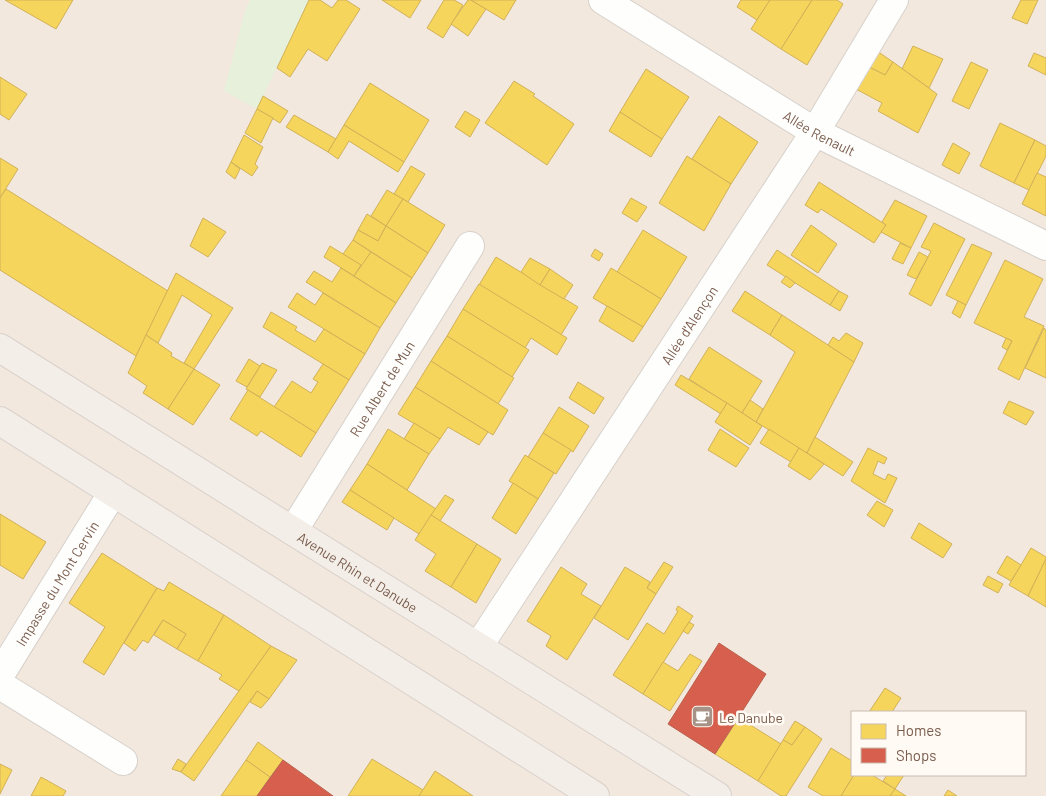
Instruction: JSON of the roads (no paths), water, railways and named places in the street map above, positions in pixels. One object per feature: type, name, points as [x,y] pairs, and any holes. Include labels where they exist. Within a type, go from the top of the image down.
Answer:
[{"type":"main road","name":"Avenue Rhin et Danube","points":[[0,348],[717,796]]},
{"type":"main road","points":[[0,421],[595,796]]},
{"type":"street","name":"Allée Renault","points":[[603,0],[815,132],[1046,246]]},
{"type":"street","name":"Allée d'Alençon","points":[[478,647],[815,132],[894,0]]},
{"type":"street","name":"Rue Albert de Mun","points":[[292,531],[470,246]]},
{"type":"street","name":"Impasse du Mont Cervin","points":[[0,674],[113,492]]},
{"type":"street","points":[[0,685],[123,760]]},
{"type":"place","name":"Le Danube","points":[[703,717]]}]
